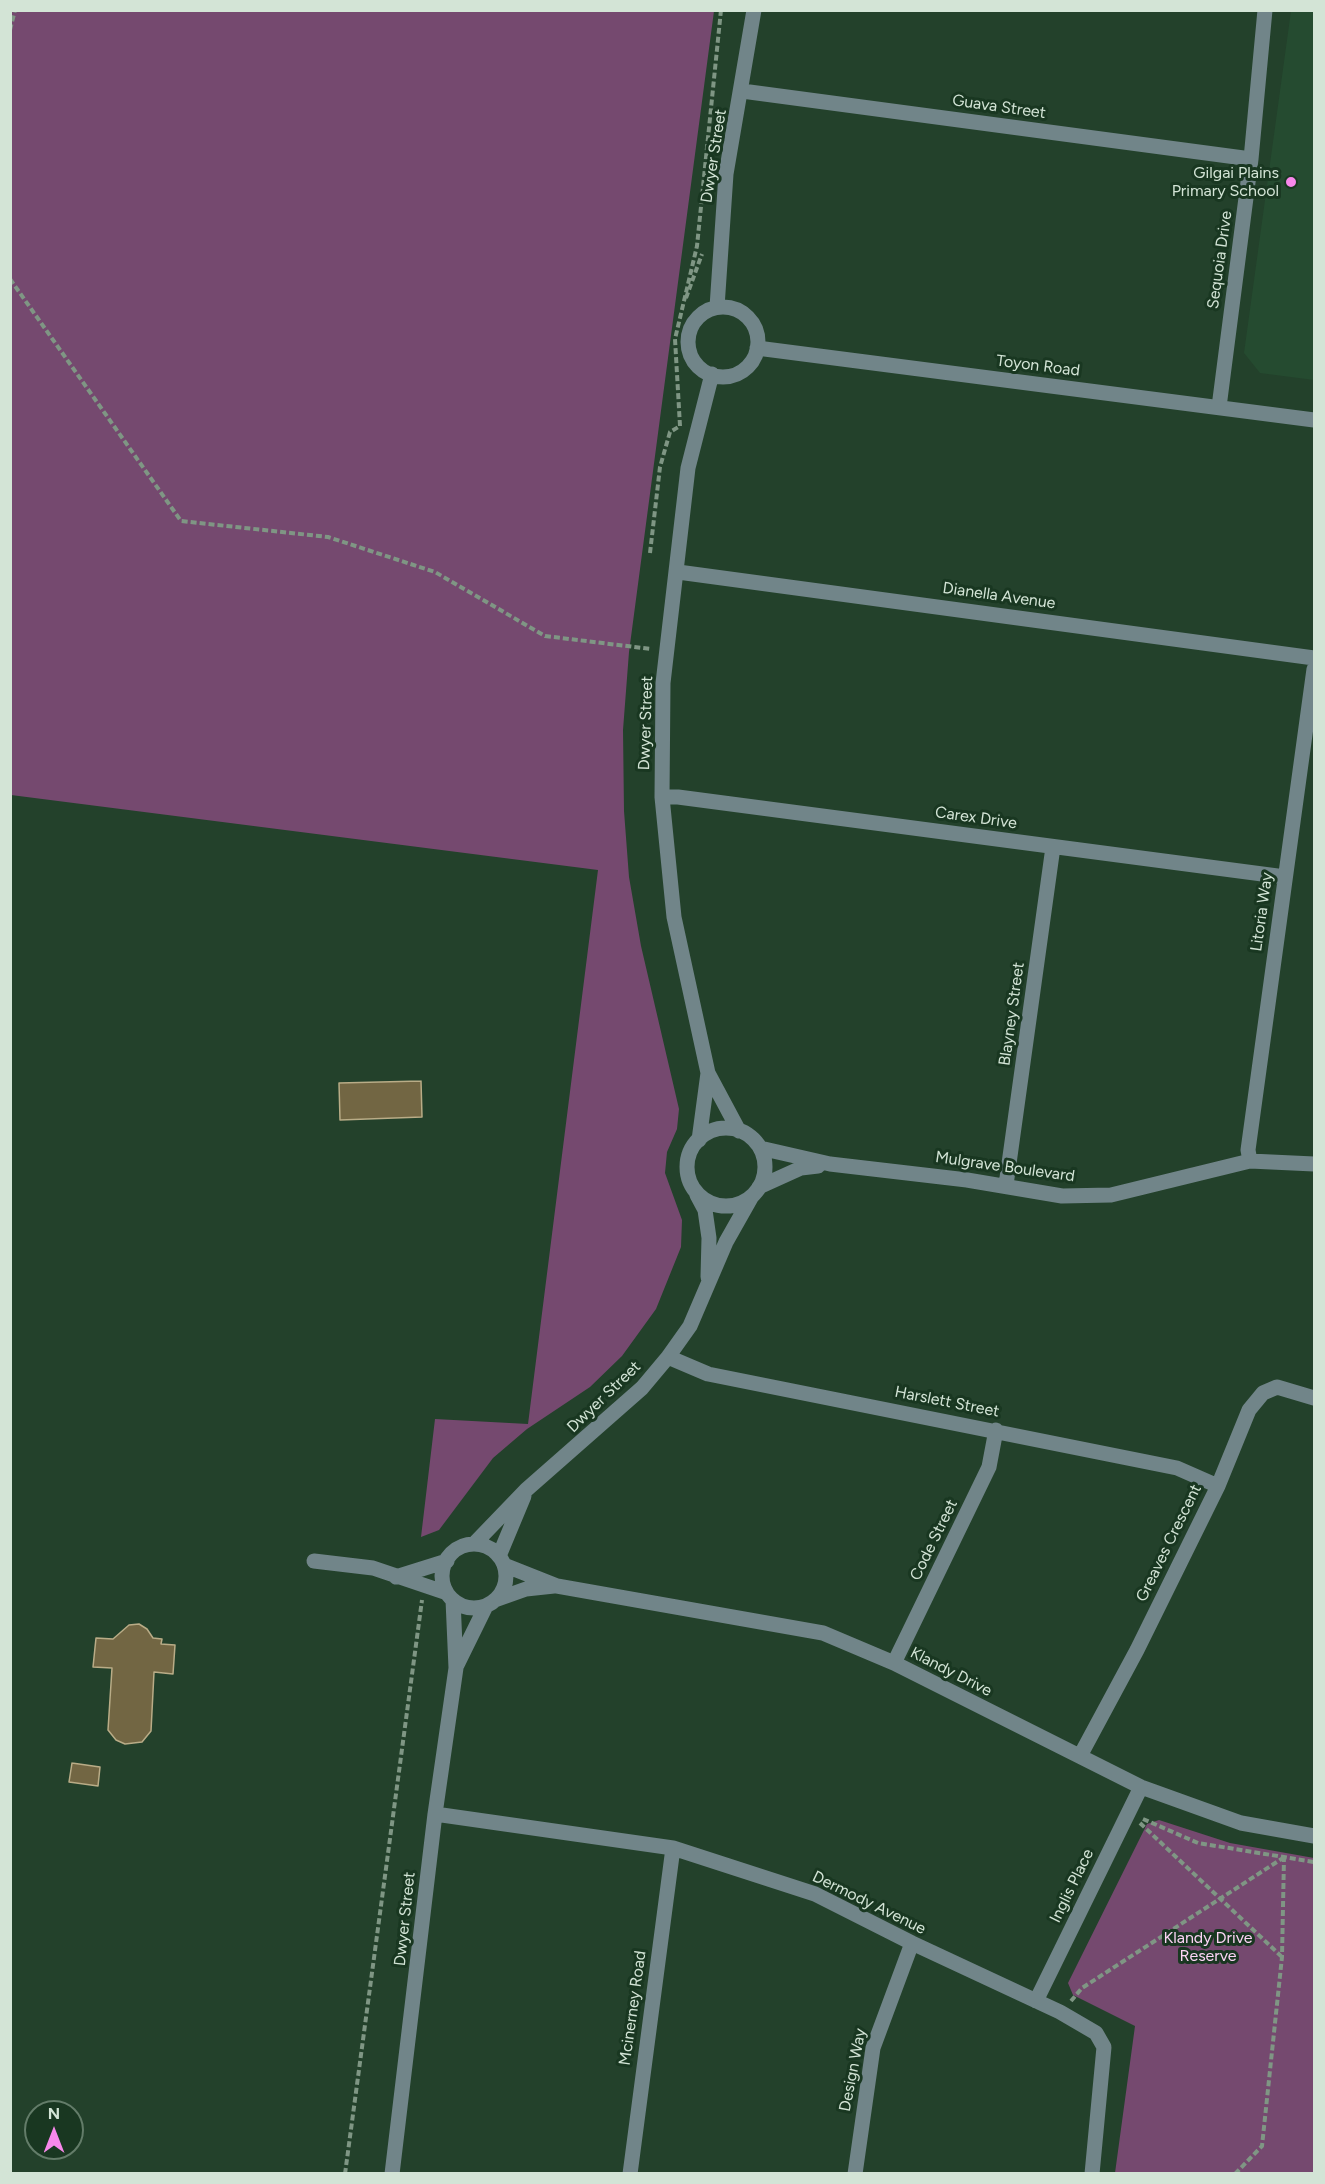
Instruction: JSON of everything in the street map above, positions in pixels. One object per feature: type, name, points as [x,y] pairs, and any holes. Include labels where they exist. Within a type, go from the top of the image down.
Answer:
[{"type":"street","name":"Dwyer Street","points":[[717,307],[726,174],[742,91],[754,10]]},
{"type":"street","name":"Sequoia Drive","points":[[1218,407],[1251,159],[1265,10]]},
{"type":"street","name":"Guava Street","points":[[742,91],[1251,159]]},
{"type":"street","points":[[717,307],[741,312],[750,320],[756,331],[757,348],[753,359],[745,369],[722,376],[712,374],[697,365],[687,343],[692,325],[699,315],[717,307]]},
{"type":"street","name":"Toyon Road","points":[[757,348],[1314,420]]},
{"type":"street","name":"Dwyer Street","points":[[712,374],[688,468],[678,572],[663,683],[662,797],[674,917],[708,1073],[739,1131]]},
{"type":"street","name":"Dianella Avenue","points":[[678,572],[1314,658]]},
{"type":"street","name":"Litoria Way","points":[[1250,1161],[1248,1150],[1314,669]]},
{"type":"street","name":"Carex Drive","points":[[662,797],[678,797],[1285,877]]},
{"type":"street","name":"Blayney Street","points":[[1006,1185],[1053,847]]},
{"type":"street","name":"Dwyer Street","points":[[699,1140],[708,1073]]},
{"type":"street","points":[[718,1130],[739,1131],[760,1148],[765,1168],[755,1192],[733,1205],[723,1206],[704,1199],[696,1192],[688,1177],[687,1161],[699,1140],[718,1130]]},
{"type":"street","name":"Mulgrave Boulevard","points":[[760,1148],[830,1164],[1006,1185],[1062,1196],[1111,1195],[1250,1161],[1314,1164]]},
{"type":"street","name":"Mulgrave Boulevard","points":[[755,1192],[801,1168],[830,1164]]},
{"type":"street","name":"Dwyer Street","points":[[696,1192],[705,1210],[709,1238],[708,1285]]},
{"type":"street","name":"Dwyer Street","points":[[474,1544],[526,1490],[642,1388],[668,1357],[690,1326],[726,1242],[755,1192]]},
{"type":"street","name":"Harslett Street","points":[[668,1357],[708,1374],[1177,1468],[1218,1486]]},
{"type":"street","name":"Greaves Crescent","points":[[1080,1756],[1137,1650],[1218,1486],[1249,1410],[1263,1394],[1277,1387],[1314,1398]]},
{"type":"street","name":"Code Street","points":[[894,1663],[989,1467],[996,1430]]},
{"type":"street","name":"Dwyer Street","points":[[502,1561],[526,1490]]},
{"type":"street","points":[[314,1561],[374,1568],[450,1596],[469,1607],[491,1603],[505,1584],[502,1561],[488,1547],[474,1544],[458,1549],[447,1561],[442,1577],[450,1596]]},
{"type":"street","points":[[396,1577],[447,1561]]},
{"type":"street","name":"Klandy Drive","points":[[502,1561],[557,1586],[823,1633],[894,1663],[1140,1787],[1241,1823],[1314,1836]]},
{"type":"street","name":"Klandy Drive","points":[[491,1603],[526,1589],[557,1586]]},
{"type":"street","name":"Dwyer Street","points":[[392,2174],[435,1814],[456,1668],[450,1596]]},
{"type":"street","name":"Dwyer Street","points":[[456,1668],[491,1603]]},
{"type":"street","name":"Inglis Place","points":[[1036,2001],[1140,1787]]},
{"type":"street","name":"Dermody Avenue","points":[[435,1814],[673,1848],[815,1894],[912,1943],[1060,2012],[1096,2033],[1104,2047],[1092,2174]]},
{"type":"street","name":"Mcinerney Road","points":[[630,2174],[673,1848]]},
{"type":"street","name":"Design Way","points":[[855,2174],[873,2048],[912,1943]]},
{"type":"path","points":[[10,30],[15,10]]},
{"type":"path","points":[[650,553],[660,467],[670,432],[680,426],[675,339],[678,318],[697,246],[721,10]]},
{"type":"path","points":[[10,279],[181,521],[328,537],[435,572],[545,636],[668,651]]},
{"type":"path","points":[[345,2174],[423,1586]]},
{"type":"path","points":[[1129,1812],[1198,1843],[1314,1862]]},
{"type":"path","points":[[1129,1812],[1218,1899],[1282,1957]]},
{"type":"path","points":[[1060,2012],[1082,1988],[1284,1857]]},
{"type":"path","points":[[1234,2174],[1262,2146],[1282,1957],[1284,1857]]},
{"type":"shaded area","name":"Gilgai Plains Primary School","points":[[1291,11],[1314,11],[1314,380],[1260,373],[1244,353]]},
{"type":"green space","points":[[11,10],[714,11],[629,652],[623,730],[624,811],[629,877],[641,946],[679,1109],[677,1129],[667,1152],[665,1173],[682,1220],[681,1247],[656,1309],[622,1356],[590,1387],[527,1429],[493,1458],[439,1530],[421,1537],[435,1419],[528,1424],[598,870],[11,795]]},
{"type":"green space","name":"Klandy Drive Reserve","points":[[1159,1820],[1230,1843],[1314,1858],[1314,2173],[1115,2173],[1135,2026],[1073,1995],[1068,1983],[1147,1824]]},
{"type":"building","points":[[421,1081],[422,1117],[340,1120],[339,1083]]},
{"type":"building","points":[[139,1624],[147,1629],[153,1638],[162,1639],[161,1644],[175,1645],[173,1674],[154,1672],[151,1731],[142,1742],[125,1744],[116,1740],[108,1730],[112,1668],[93,1667],[96,1638],[113,1639],[129,1625]]},
{"type":"building","points":[[72,1763],[100,1767],[98,1786],[69,1782]]},
{"type":"place","name":"Gilgai Plains Primary School","points":[[1291,182]]}]
